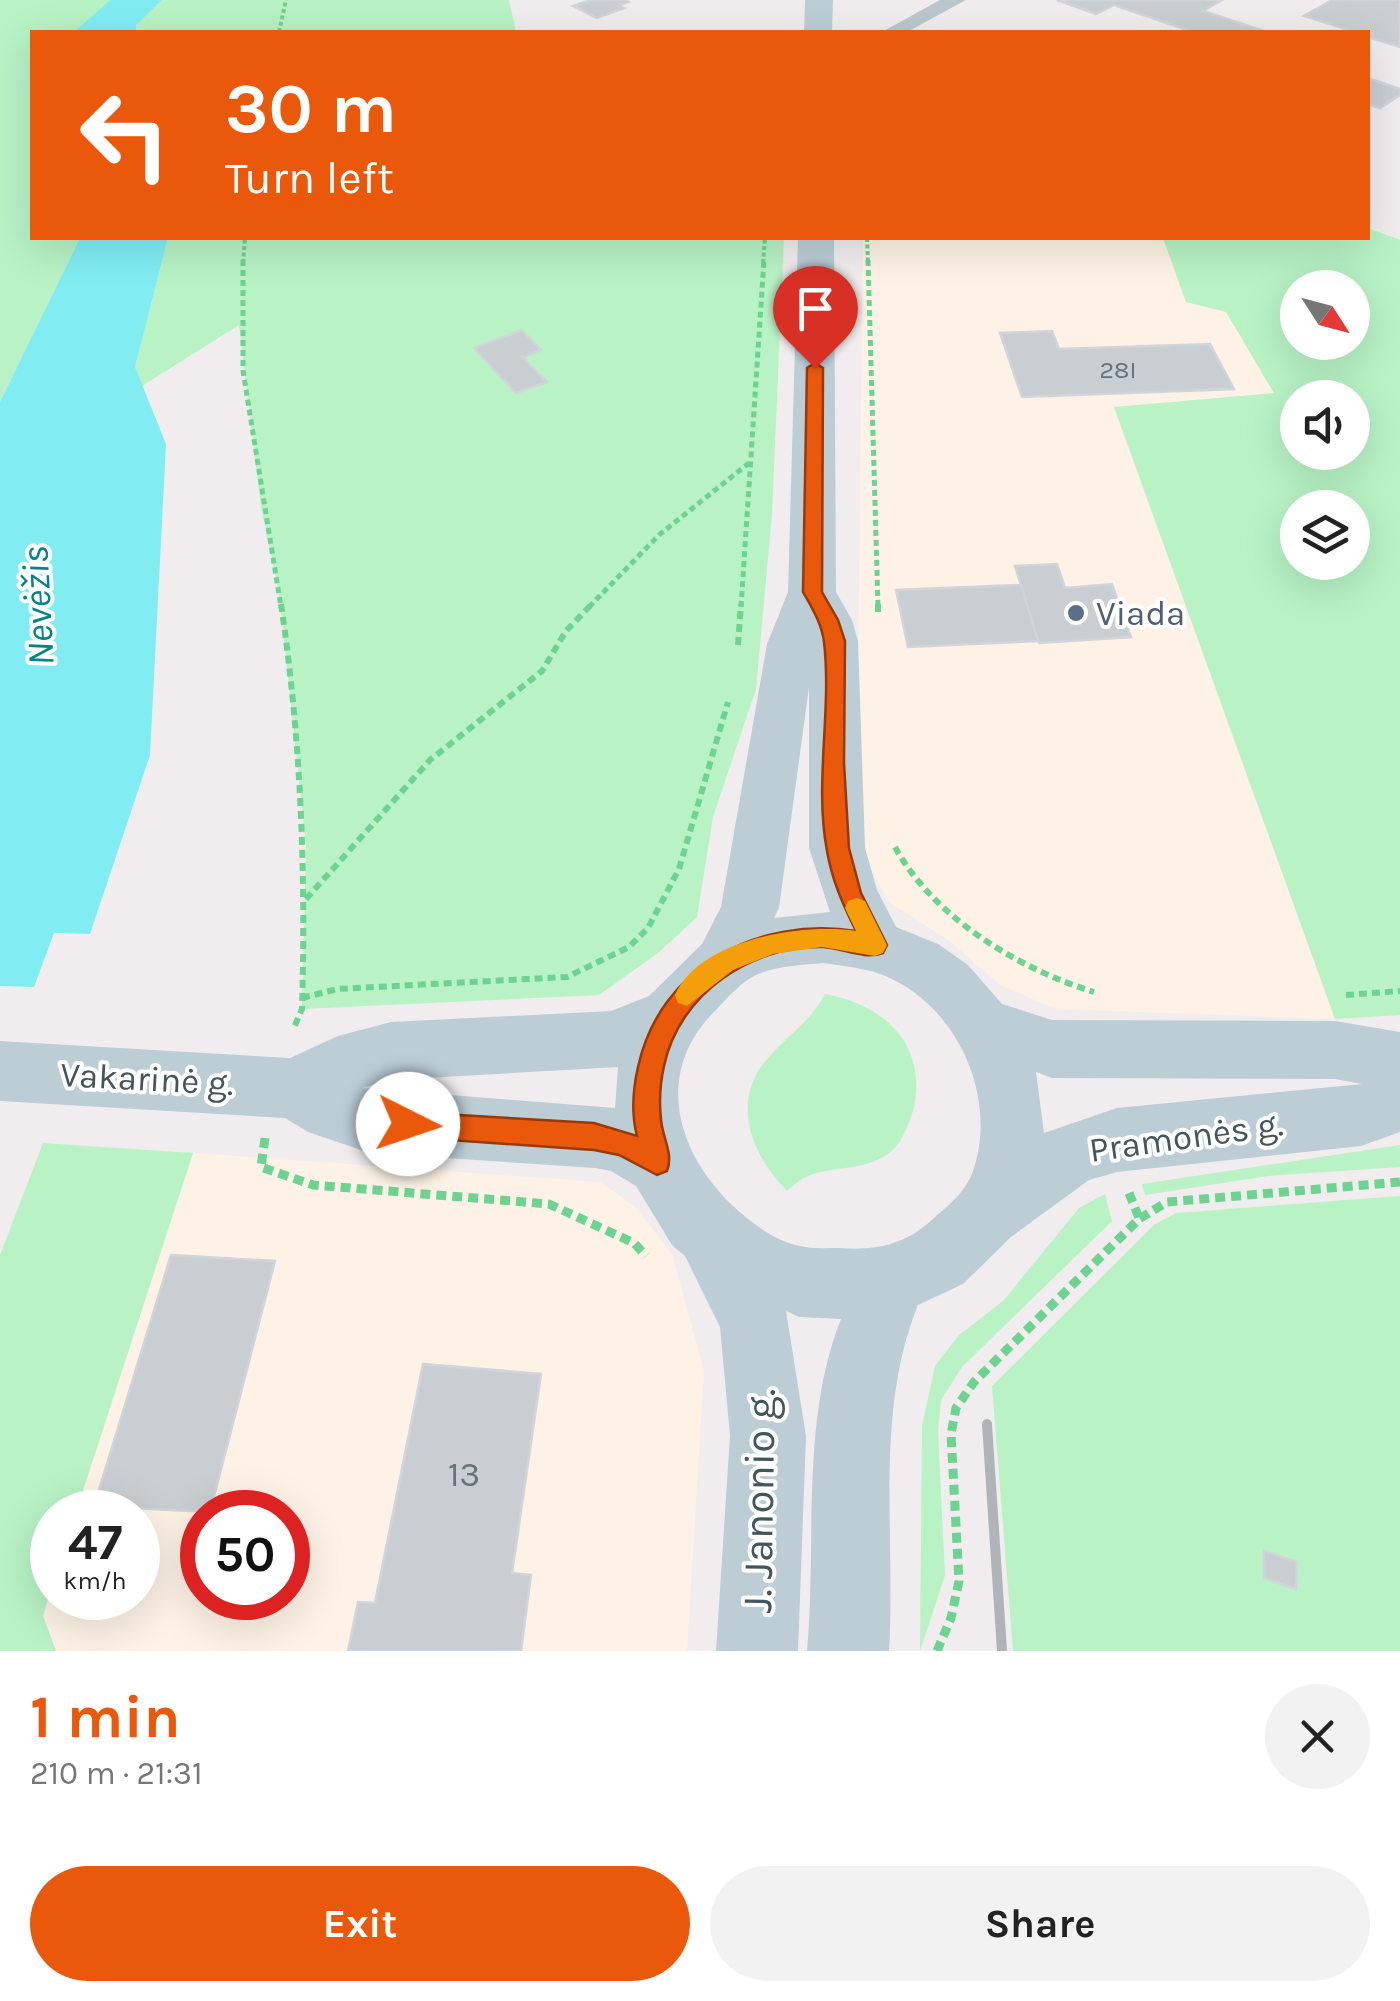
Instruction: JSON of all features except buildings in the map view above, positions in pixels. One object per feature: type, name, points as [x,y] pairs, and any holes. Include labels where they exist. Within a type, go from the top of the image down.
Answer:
[{"type":"main road","points":[[818,30],[819,0]]},
{"type":"main road","points":[[724,962],[750,908],[791,644],[812,592],[816,240]]},
{"type":"main road","points":[[812,592],[828,620],[834,641],[833,763],[838,848],[849,894],[875,945]]},
{"type":"main road","points":[[822,936],[875,945],[917,963],[955,990],[984,1026],[1006,1070],[1014,1118],[1009,1166],[989,1212],[948,1254],[892,1282],[831,1288],[687,1255],[680,1205],[657,1162],[647,1124],[647,1086],[654,1049],[670,1016],[694,986],[724,962],[772,943],[822,936]]},
{"type":"main road","name":"Vakarinė g.","points":[[283,1087],[390,1050],[613,1040],[670,1016]]},
{"type":"main road","name":"Pramonės g.","points":[[984,1026],[1052,1050],[1334,1050],[1400,1061]]},
{"type":"main road","name":"Vakarinė g.","points":[[0,1071],[283,1087],[330,1110],[370,1122],[594,1136],[623,1142],[657,1162]]},
{"type":"main road","name":"Pramonės g.","points":[[989,1212],[1072,1153],[1117,1140],[1361,1115],[1400,1101]]},
{"type":"main road","name":"J. Janonio g.","points":[[687,1255],[756,1322],[768,1436],[757,1651]]},
{"type":"main road","points":[[848,1651],[855,1410],[864,1350],[892,1282]]},
{"type":"street","points":[[896,30],[956,0]]},
{"type":"path","points":[[280,30],[286,0]]},
{"type":"path","points":[[245,240],[238,324],[261,508],[279,593],[306,846],[302,998],[261,1167],[313,1185],[549,1204],[634,1243],[687,1255]]},
{"type":"path","points":[[738,655],[765,240]]},
{"type":"path","points":[[867,240],[879,629]]},
{"type":"path","points":[[305,900],[430,760],[542,671],[566,631],[660,535],[749,463]]},
{"type":"path","points":[[302,998],[337,989],[567,977],[597,966],[631,946],[653,922],[671,893],[731,692]]},
{"type":"path","points":[[892,835],[896,853],[917,882],[998,946],[1049,978],[1104,993]]},
{"type":"path","points":[[1344,995],[1400,991]]},
{"type":"path","points":[[937,1651],[951,1618],[959,1581],[951,1434],[956,1408],[974,1382],[1139,1218],[1167,1202],[1400,1182]]},
{"type":"shaded area","points":[[863,240],[1164,240],[1186,302],[1226,312],[1274,393],[1114,408],[1335,1019],[1056,1009],[1000,985],[951,942],[889,902],[856,841]]},
{"type":"shaded area","points":[[193,1153],[600,1182],[635,1207],[672,1254],[704,1371],[687,1651],[56,1651],[44,1620],[160,1620],[160,1490],[83,1490]]},
{"type":"green space","points":[[0,0],[110,0],[76,30],[30,30],[30,240],[79,240],[0,402]]},
{"type":"green space","points":[[162,0],[509,0],[516,30],[136,30],[135,25]]},
{"type":"green space","points":[[1370,229],[1400,240],[1400,1015],[1335,1019],[1114,407],[1274,393],[1226,312],[1186,302],[1164,240],[1370,240]]},
{"type":"green space","points":[[167,240],[784,240],[772,514],[756,689],[713,817],[697,917],[658,953],[599,995],[302,1009],[306,846],[279,593],[261,507],[239,325],[142,386],[135,367]]},
{"type":"green space","points":[[825,994],[866,1007],[896,1031],[914,1064],[914,1107],[900,1140],[884,1157],[817,1173],[787,1191],[755,1145],[748,1110],[750,1092],[768,1058],[806,1020]]},
{"type":"green space","points":[[43,1143],[193,1153],[83,1490],[30,1490],[30,1620],[44,1620],[56,1651],[0,1651],[0,1255]]},
{"type":"green space","points":[[1400,1145],[1400,1167],[1268,1176],[1145,1195],[1142,1184]]},
{"type":"green space","points":[[1105,1194],[1112,1221],[962,1367],[941,1400],[938,1431],[945,1575],[920,1651],[922,1426],[935,1366],[959,1335],[1003,1301],[1079,1208]]},
{"type":"green space","points":[[1400,1196],[1400,1651],[1013,1651],[992,1386],[1154,1225],[1176,1213]]},
{"type":"water","points":[[110,0],[162,0],[136,25],[136,30],[76,30]]},
{"type":"water","name":"Nevėžis","points":[[79,240],[167,240],[135,367],[166,444],[150,755],[90,934],[54,933],[34,987],[0,986],[0,402]]},
{"type":"railway","points":[[987,1424],[1002,1651]]},
{"type":"slow traffic","points":[[687,995],[724,962],[772,943],[822,936],[875,945],[857,908]]},
{"type":"place","name":"Viada","points":[[1076,613]]},
{"type":"route","points":[[408,1124],[594,1136],[623,1142],[657,1162],[647,1124],[647,1086],[654,1049],[670,1016],[694,986],[724,962],[772,943],[822,936],[875,945],[849,894],[838,848],[833,763],[834,641],[828,620],[812,592],[815,368]]}]
